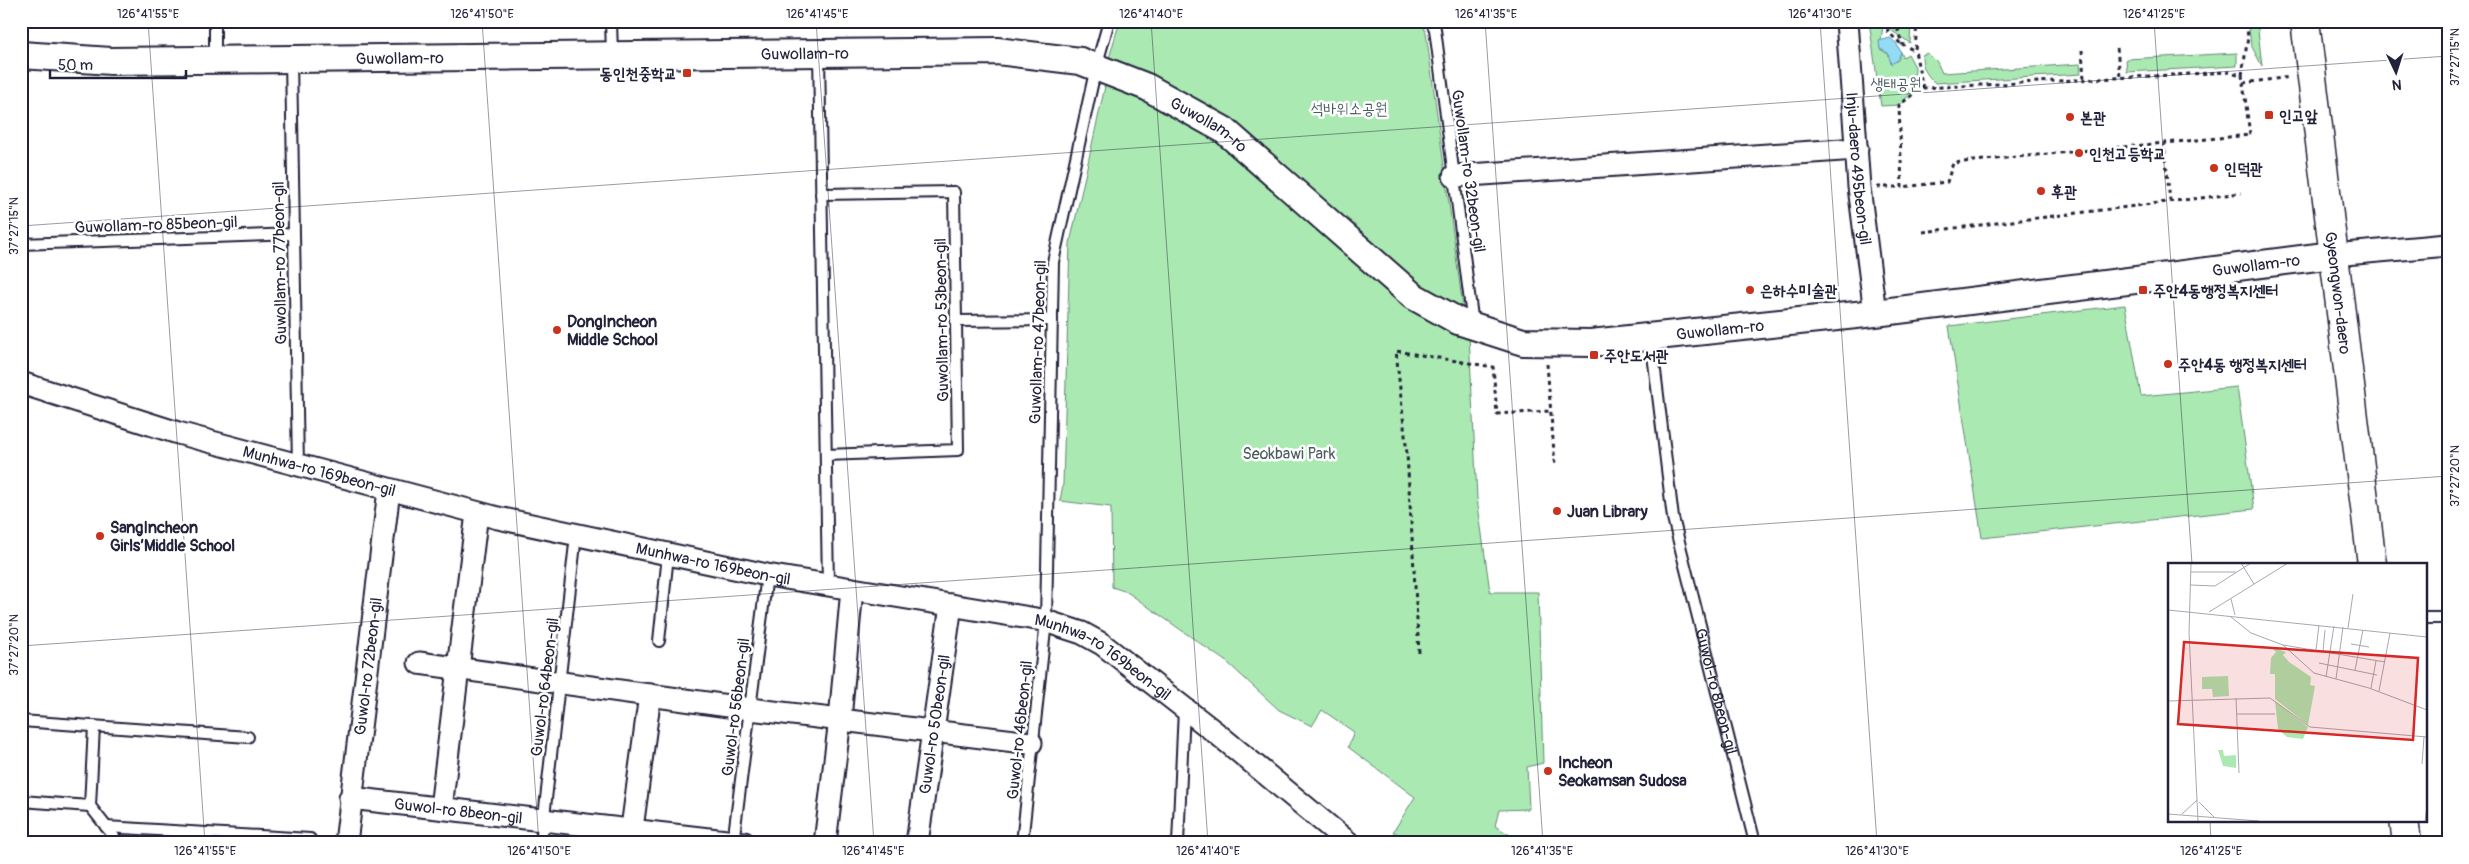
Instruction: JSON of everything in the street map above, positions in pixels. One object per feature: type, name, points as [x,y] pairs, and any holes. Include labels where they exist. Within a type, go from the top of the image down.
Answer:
[{"type":"main road","name":"Gyeongwon-daero","points":[[2305,21],[2372,563]]},
{"type":"main road","points":[[2404,822],[2407,843]]},
{"type":"street","name":"Inju-daero 495beon-gil","points":[[1847,21],[1859,187],[1875,313]]},
{"type":"street","name":"Guwollam-ro","points":[[21,55],[111,61],[997,51],[1080,61],[1147,87],[1224,130],[1413,296],[1458,321],[1523,342],[1591,343],[1875,313],[2333,254]]},
{"type":"street","points":[[1454,176],[1857,149]]},
{"type":"street","points":[[2333,254],[2448,245]]},
{"type":"street","name":"Munhwa-ro 169beon-gil","points":[[21,383],[178,433],[298,467],[477,513],[767,575],[1046,622],[1082,632],[1102,644],[1184,708],[1349,843]]},
{"type":"street","name":"Guwol-ro 72beon-gil","points":[[346,843],[389,490]]},
{"type":"street","points":[[442,808],[457,668],[477,513]]},
{"type":"street","points":[[825,843],[840,719],[852,589]]},
{"type":"street","name":"Guwol-ro 50beon-gil","points":[[917,843],[951,605]]},
{"type":"street","points":[[420,662],[750,709],[1031,743]]},
{"type":"street","points":[[631,836],[650,695]]},
{"type":"street","name":"Guwol-ro 8beon-gil","points":[[350,798],[543,820],[631,836],[736,842]]},
{"type":"lane","points":[[214,21],[215,60]]},
{"type":"lane","points":[[612,21],[612,55]]},
{"type":"lane","name":"Guwollam-ro 47beon-gil","points":[[1046,622],[1053,262],[1096,67],[1109,21]]},
{"type":"lane","name":"Guwollam-ro 32beon-gil","points":[[1431,21],[1434,29],[1473,326]]},
{"type":"lane","points":[[819,53],[828,585]]},
{"type":"lane","name":"Guwollam-ro 77beon-gil","points":[[291,59],[298,467]]},
{"type":"lane","name":"Guwollam-ro 53beon-gil","points":[[821,194],[954,192],[958,450],[826,455]]},
{"type":"lane","name":"Guwollam-ro 85beon-gil","points":[[21,244],[293,234]]},
{"type":"lane","points":[[956,321],[1052,320]]},
{"type":"lane","name":"Guwol-ro 8beon-gil","points":[[1650,336],[1669,489],[1678,540],[1755,843]]},
{"type":"lane","name":"Guwol-ro 64beon-gil","points":[[541,843],[576,535]]},
{"type":"lane","points":[[660,641],[668,555]]},
{"type":"lane","name":"Guwol-ro 56beon-gil","points":[[736,842],[767,575]]},
{"type":"lane","points":[[2426,618],[2448,618]]},
{"type":"lane","name":"Guwol-ro 46beon-gil","points":[[1022,843],[1031,743],[1046,622]]},
{"type":"lane","points":[[1178,843],[1184,708]]},
{"type":"lane","points":[[21,721],[248,737]]},
{"type":"lane","points":[[94,726],[90,806],[115,838],[115,843]]},
{"type":"lane","points":[[21,801],[90,806]]},
{"type":"lane","points":[[106,827],[310,839],[312,843]]},
{"type":"path","points":[[1886,21],[1898,31],[1902,44]]},
{"type":"path","points":[[1886,21],[1888,32],[1902,44],[1916,52]]},
{"type":"path","points":[[1898,31],[1903,21]]},
{"type":"path","points":[[1917,21],[1916,52],[1923,88]]},
{"type":"path","points":[[1859,187],[1902,187],[1947,182],[1953,163],[2250,135],[2242,74],[2248,37],[2246,21]]},
{"type":"path","points":[[2118,48],[2120,77]]},
{"type":"path","points":[[2082,50],[2084,79]]},
{"type":"path","points":[[1902,187],[1899,106],[1923,88],[2229,72],[2242,74]]},
{"type":"path","points":[[2243,83],[2311,74]]},
{"type":"path","points":[[2164,142],[2170,201]]},
{"type":"path","points":[[1923,232],[2240,193]]},
{"type":"path","points":[[1545,342],[1555,465]]},
{"type":"path","points":[[1419,653],[1407,454],[1396,351],[1493,367],[1497,414],[1551,411]]},
{"type":"green space","name":"석바위소공원","points":[[1120,21],[1420,21],[1426,32],[1463,308],[1419,286],[1108,61]]},
{"type":"green space","name":"생태공원","points":[[1869,21],[1911,21],[1910,43],[1883,25],[1880,49],[1898,60],[1901,52],[1903,57],[1908,54],[1915,67],[1914,91],[1899,105],[1881,106]]},
{"type":"green space","points":[[2248,21],[2257,21],[2262,66],[2251,45]]},
{"type":"green space","points":[[1928,53],[1937,62],[1942,73],[2080,64],[2081,74],[1935,83],[1927,74],[1923,64],[1922,55]]},
{"type":"green space","points":[[2237,53],[2237,66],[2127,72],[2126,59]]},
{"type":"green space","name":"Seokbawi Park","points":[[1106,82],[1224,143],[1469,335],[1477,498],[1490,592],[1538,592],[1543,763],[1527,767],[1529,809],[1499,810],[1495,826],[1523,843],[1424,843],[1393,832],[1415,797],[1348,747],[1354,732],[1322,710],[1312,726],[1279,710],[1228,663],[1127,592],[1112,587],[1111,507],[1060,501],[1063,484],[1070,243]]},
{"type":"green space","points":[[2125,305],[2141,396],[2237,387],[2254,509],[1982,538],[1949,326]]},
{"type":"water","points":[[1890,38],[1896,43],[1901,52],[1898,60],[1891,64],[1888,53],[1880,49],[1879,41]]},
{"type":"place","name":"동인천중학교","points":[[687,73]]},
{"type":"place","name":"인고앞","points":[[2269,115]]},
{"type":"place","name":"본관","points":[[2070,117]]},
{"type":"place","name":"인천고등학교","points":[[2079,153]]},
{"type":"place","name":"인덕관","points":[[2214,168]]},
{"type":"place","name":"후관","points":[[2041,191]]},
{"type":"place","name":"은하수미술관","points":[[1750,290]]},
{"type":"place","name":"주안4동행정복지센터","points":[[2143,290]]},
{"type":"place","name":"DongIncheon Middle School","points":[[557,330]]},
{"type":"place","name":"주안도서관","points":[[1594,355]]},
{"type":"place","name":"주안4동 행정복지센터","points":[[2168,364]]},
{"type":"place","name":"Juan Library","points":[[1557,511]]},
{"type":"place","name":"SangIncheon Girls’Middle School","points":[[100,536]]},
{"type":"place","name":"Incheon Seokamsan Sudosa","points":[[1548,771]]}]
